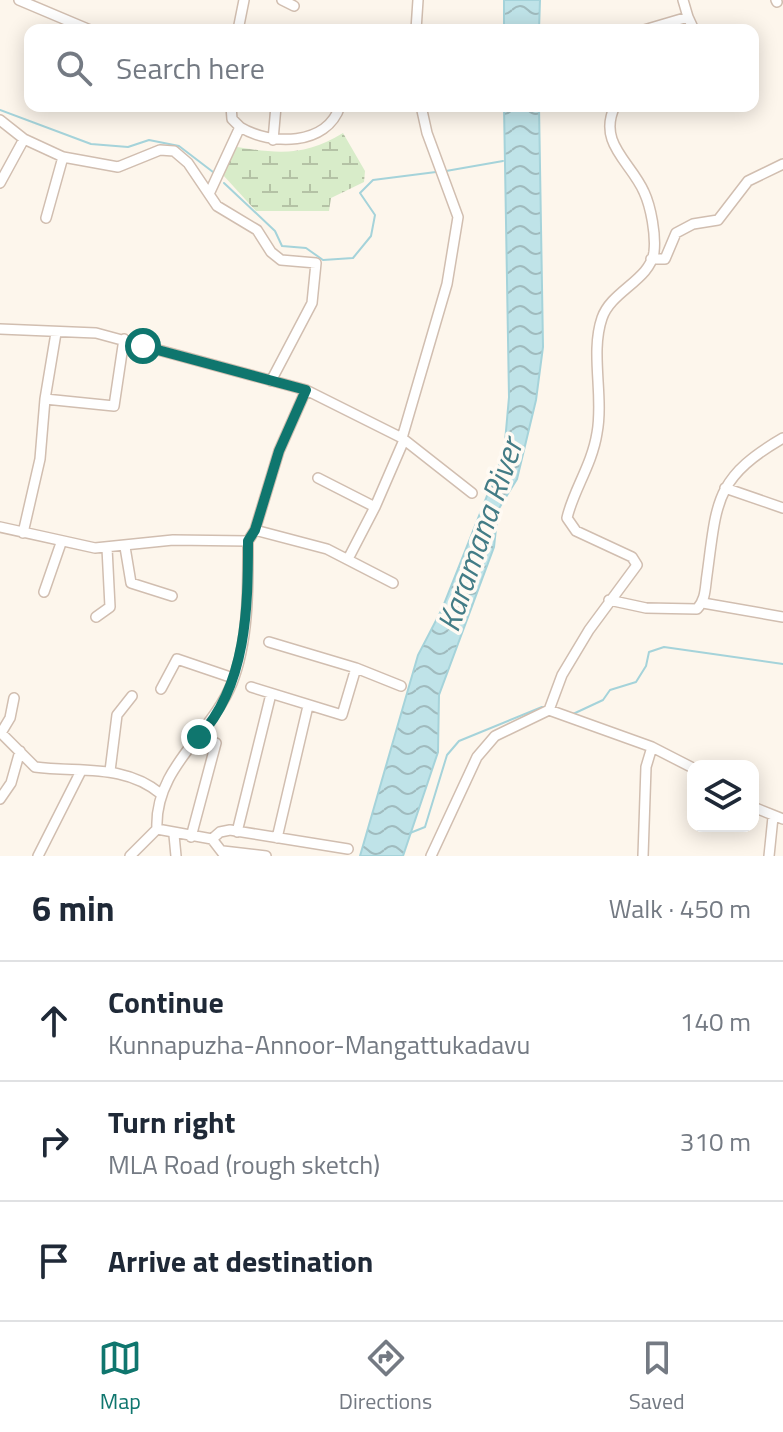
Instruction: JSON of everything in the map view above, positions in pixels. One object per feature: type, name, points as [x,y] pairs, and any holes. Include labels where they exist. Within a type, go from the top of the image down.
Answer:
[{"type":"street","points":[[19,0],[60,24]]},
{"type":"street","points":[[239,24],[244,0]]},
{"type":"street","points":[[282,0],[294,6]]},
{"type":"street","points":[[416,24],[418,0]]},
{"type":"street","points":[[683,0],[691,24]]},
{"type":"street","points":[[664,24],[688,17]]},
{"type":"street","points":[[231,112],[240,127],[273,140],[321,133],[336,119],[338,112]]},
{"type":"street","points":[[273,140],[275,112]]},
{"type":"street","points":[[348,559],[375,507],[403,439],[447,284],[458,217],[422,112]]},
{"type":"street","points":[[431,856],[477,757],[495,736],[549,710],[562,675],[609,600],[633,575],[637,562],[576,531],[569,526],[567,516],[581,486],[597,435],[601,407],[601,320],[606,310],[651,259],[653,231],[645,193],[617,154],[610,135],[612,112]]},
{"type":"street","points":[[0,120],[24,139],[63,157],[118,167],[153,152],[174,151],[188,163],[228,216],[257,230],[271,252],[281,260],[316,263],[315,291],[308,313],[271,381]]},
{"type":"street","points":[[209,194],[240,127]]},
{"type":"street","points":[[0,183],[24,139]]},
{"type":"street","points":[[46,218],[63,157]]},
{"type":"street","points":[[651,259],[665,259],[676,233],[693,224],[718,220],[748,181],[783,164]]},
{"type":"street","points":[[0,329],[96,333],[306,390],[403,439],[472,493]]},
{"type":"street","points":[[23,533],[40,459],[45,399],[56,333]]},
{"type":"street","points":[[45,399],[114,406],[124,339]]},
{"type":"street","points":[[130,856],[157,829],[156,813],[161,794],[173,769],[204,731],[233,678],[245,623],[248,541],[255,530],[279,451],[306,390]]},
{"type":"street","points":[[609,600],[683,611],[697,609],[703,603],[714,513],[725,488],[737,470],[753,455],[783,438]]},
{"type":"street","points":[[318,478],[375,507]]},
{"type":"street","points":[[725,488],[783,508]]},
{"type":"street","points":[[0,527],[61,543],[107,548],[173,540],[248,541]]},
{"type":"street","points":[[255,530],[327,549],[393,583]]},
{"type":"street","points":[[44,592],[61,543]]},
{"type":"street","points":[[125,547],[131,583],[172,596]]},
{"type":"street","points":[[96,617],[110,607],[107,548]]},
{"type":"street","points":[[703,603],[783,617]]},
{"type":"street","points":[[269,642],[356,668],[401,686]]},
{"type":"street","points":[[161,689],[177,659],[233,678]]},
{"type":"street","points":[[251,687],[342,715],[356,668]]},
{"type":"street","points":[[237,832],[271,694]]},
{"type":"street","points":[[110,771],[117,715],[132,696]]},
{"type":"street","points":[[14,698],[10,718],[1,733],[35,767],[110,771],[143,780],[161,794]]},
{"type":"street","points":[[277,838],[308,706]]},
{"type":"street","points":[[549,710],[591,728],[652,747],[687,765]]},
{"type":"street","points":[[191,837],[216,743]]},
{"type":"street","points":[[643,856],[646,767],[652,747]]},
{"type":"street","points":[[0,799],[11,783],[20,751]]},
{"type":"street","points":[[38,856],[81,771]]},
{"type":"street","points":[[759,810],[778,818],[769,856]]},
{"type":"street","points":[[157,829],[174,835],[212,839],[224,854],[266,856]]},
{"type":"street","points":[[212,839],[220,832],[237,832],[348,849]]},
{"type":"street","points":[[174,835],[176,856]]},
{"type":"green space","points":[[343,133],[365,171],[364,182],[331,198],[329,211],[256,211],[223,175],[237,147],[292,151],[317,146]]},
{"type":"water","points":[[504,0],[540,0],[539,24],[504,24]]},
{"type":"water","name":"Karamana River","points":[[504,112],[539,112],[543,347],[536,400],[517,479],[498,510],[494,547],[439,695],[438,752],[403,856],[360,856],[418,655],[442,609],[504,453],[509,397]]},
{"type":"waterway","points":[[0,110],[91,144],[128,147],[149,140],[179,146],[213,172]]},
{"type":"waterway","points":[[446,171],[503,161]]},
{"type":"waterway","points":[[224,183],[275,231],[282,246],[306,248],[323,260],[353,258],[371,236],[375,215],[360,193],[373,180],[436,172]]},
{"type":"waterway","points":[[573,714],[603,700],[610,690],[636,682],[646,666],[649,652],[664,647],[783,664]]},
{"type":"waterway","points":[[410,833],[425,827],[447,755],[459,741],[542,707]]},
{"type":"route","points":[[143,346],[306,390],[279,451],[255,530],[248,541],[245,623],[233,682],[199,737]]}]
